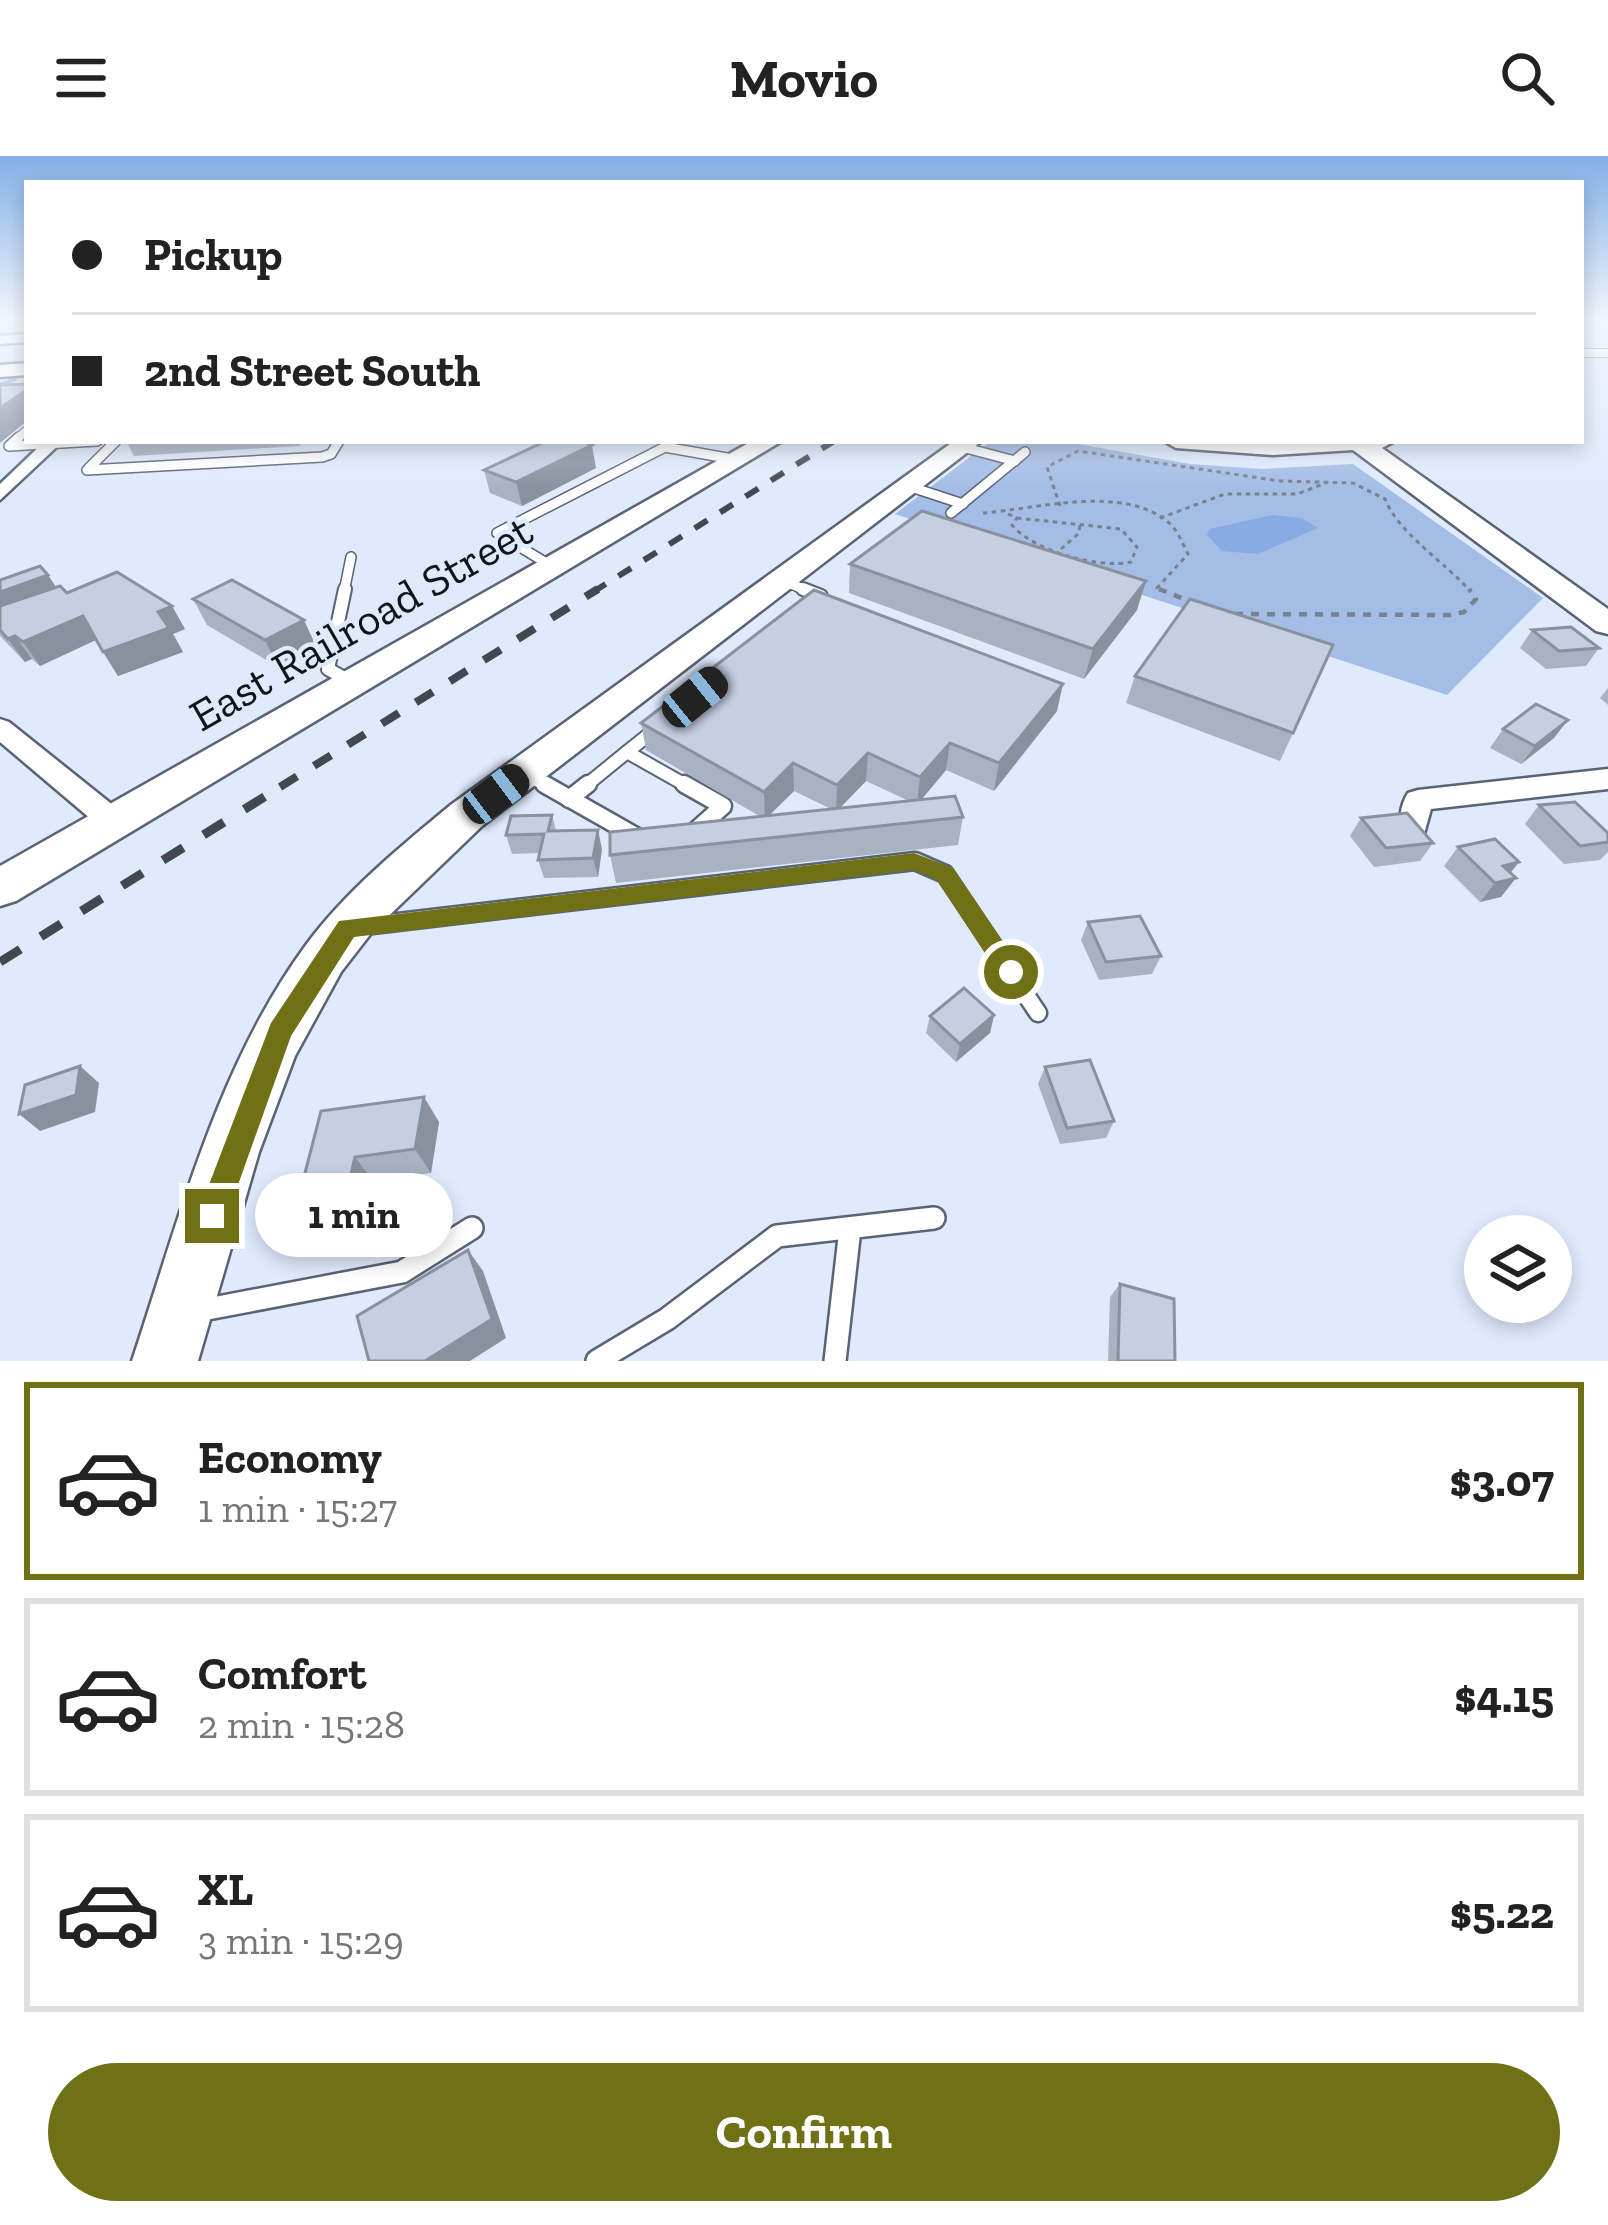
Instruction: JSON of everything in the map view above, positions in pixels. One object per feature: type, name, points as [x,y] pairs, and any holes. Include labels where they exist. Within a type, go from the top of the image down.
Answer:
[{"type":"street","points":[[0,494],[51,444]]},
{"type":"street","name":"East Railroad Street","points":[[0,888],[765,444]]},
{"type":"street","points":[[165,1361],[280,1031],[347,928],[418,856],[524,772],[792,595],[908,486],[966,444]]},
{"type":"street","points":[[1218,444],[1273,448],[1330,444]]},
{"type":"street","points":[[1361,444],[1608,624]]},
{"type":"street","points":[[0,728],[114,822]]},
{"type":"street","points":[[1414,826],[1418,800],[1608,779]]},
{"type":"lane","points":[[24,433],[9,446],[31,444]]},
{"type":"lane","points":[[113,444],[87,470],[322,457],[337,444]]},
{"type":"lane","points":[[966,444],[1015,461]]},
{"type":"lane","points":[[553,567],[497,533],[664,447],[738,460]]},
{"type":"lane","points":[[952,513],[1025,452]]},
{"type":"lane","points":[[908,486],[963,504]]},
{"type":"lane","points":[[352,557],[328,669],[353,683]]},
{"type":"lane","points":[[569,800],[666,720]]},
{"type":"lane","points":[[627,752],[723,806],[690,836],[675,840]]},
{"type":"lane","points":[[524,772],[651,842]]},
{"type":"lane","points":[[347,928],[914,861],[945,874],[1038,1012]]},
{"type":"lane","points":[[597,1361],[667,1319],[777,1236],[934,1218]]},
{"type":"lane","points":[[180,1314],[402,1272],[472,1228]]},
{"type":"lane","points":[[835,1361],[850,1229]]},
{"type":"path","points":[[1060,506],[1048,481],[1047,466],[1078,451],[1192,470],[1353,482],[1385,499],[1394,518],[1445,560],[1477,598],[1465,612],[1431,618],[1275,619],[1234,614]]},
{"type":"path","points":[[1160,518],[1225,494],[1297,494],[1326,483]]},
{"type":"path","points":[[983,513],[1101,503],[1160,518],[1169,522],[1188,554],[1156,588],[1192,602]]},
{"type":"path","points":[[1003,512],[1017,518],[1121,529],[1137,547],[1131,562],[1118,565],[1029,543],[1015,533],[1012,525],[1017,518]]},
{"type":"path","points":[[1061,549],[1079,533],[1080,523]]},
{"type":"shaded area","points":[[987,444],[1078,444],[1190,464],[1263,469],[1353,464],[1543,598],[1447,695],[895,514]]},
{"type":"shaded area","points":[[1272,515],[1302,518],[1318,528],[1258,554],[1222,551],[1207,535],[1209,529]]},
{"type":"building","points":[[24,384],[24,392],[0,408],[0,385]]},
{"type":"building","points":[[540,444],[592,445],[516,482],[484,470]]},
{"type":"building","points":[[922,511],[1146,581],[1093,649],[850,564]]},
{"type":"building","points":[[40,566],[48,575],[0,592],[0,580]]},
{"type":"building","points":[[117,572],[172,606],[158,612],[169,628],[103,652],[83,616],[23,642],[15,636],[8,639],[0,630],[0,606],[60,586],[67,593]]},
{"type":"building","points":[[232,580],[304,620],[265,640],[193,599]]},
{"type":"building","points":[[814,590],[1063,684],[999,763],[950,743],[920,777],[868,753],[837,785],[793,763],[764,792],[641,723]]},
{"type":"building","points":[[1190,599],[1333,645],[1293,733],[1135,676]]},
{"type":"building","points":[[1571,627],[1599,648],[1559,651],[1532,630]]},
{"type":"building","points":[[1536,704],[1568,720],[1535,746],[1503,729]]},
{"type":"building","points":[[955,796],[963,817],[610,855],[610,832]]},
{"type":"building","points":[[1575,802],[1608,833],[1608,842],[1580,846],[1539,805]]},
{"type":"building","points":[[1407,813],[1433,843],[1386,848],[1361,818]]},
{"type":"building","points":[[552,815],[548,831],[598,830],[593,858],[538,860],[544,834],[506,835],[511,816]]},
{"type":"building","points":[[1495,839],[1519,862],[1503,866],[1516,878],[1495,883],[1458,847]]},
{"type":"building","points":[[1140,916],[1161,956],[1106,962],[1088,922]]},
{"type":"building","points":[[964,988],[994,1015],[960,1044],[930,1016]]},
{"type":"building","points":[[1090,1060],[1114,1121],[1067,1128],[1045,1067]]},
{"type":"building","points":[[80,1066],[76,1095],[19,1114],[25,1085]]},
{"type":"building","points":[[424,1097],[415,1149],[355,1157],[339,1224],[290,1231],[321,1111]]},
{"type":"building","points":[[468,1250],[492,1319],[425,1361],[369,1361],[357,1316]]},
{"type":"building","points":[[1120,1284],[1174,1299],[1175,1361],[1118,1361]]},
{"type":"waterway","points":[[0,385],[15,379]]},
{"type":"railway","points":[[593,592],[829,444]]},
{"type":"railway","points":[[280,787],[598,589]]},
{"type":"railway","points":[[0,962],[285,784]]},
{"type":"route","points":[[212,1216],[280,1031],[347,928],[914,861],[945,874],[1011,972]]}]
